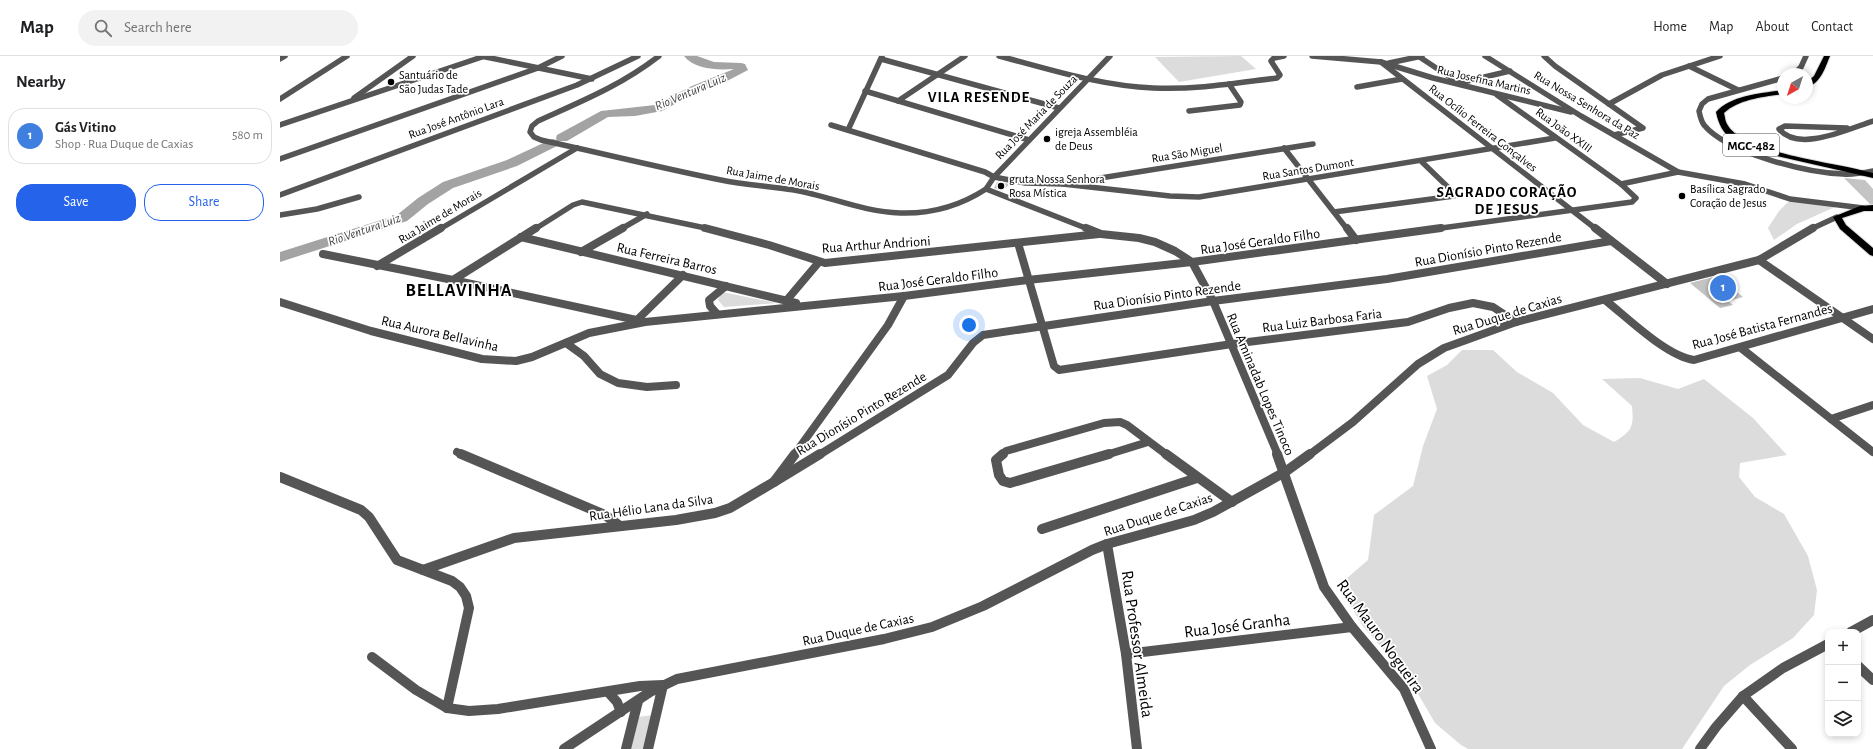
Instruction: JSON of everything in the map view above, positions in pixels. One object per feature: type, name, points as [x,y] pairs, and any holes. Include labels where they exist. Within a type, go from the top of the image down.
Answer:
[{"type":"highway","points":[[1813,82],[1819,75],[1827,56]]},
{"type":"highway","name":"MGC-482","points":[[1777,93],[1733,103],[1724,107],[1720,112],[1721,123],[1725,129],[1734,136],[1762,150],[1873,176]]},
{"type":"highway","name":"Rua Duque de Caxias","points":[[1837,217],[1863,208],[1873,208]]},
{"type":"highway","points":[[1837,217],[1843,227],[1873,253]]},
{"type":"street","points":[[280,59],[285,56]]},
{"type":"street","points":[[280,99],[347,56]]},
{"type":"street","points":[[346,103],[413,56]]},
{"type":"street","points":[[280,125],[483,56],[592,79]]},
{"type":"street","points":[[280,159],[538,68],[562,56]]},
{"type":"street","name":"Rua José Antônio Lara","points":[[280,195],[592,79],[638,56]]},
{"type":"street","name":"Rua Jaime de Morais","points":[[659,56],[642,70],[610,89],[547,115],[532,126],[530,132],[534,137],[541,140],[722,180],[802,192],[852,206],[884,212],[917,212],[951,207],[964,203],[986,189]]},
{"type":"street","points":[[898,101],[965,56]]},
{"type":"street","points":[[999,56],[1088,79],[1138,87],[1172,89],[1277,78],[1280,76],[1271,61],[1274,58],[1284,56]]},
{"type":"street","name":"Rua José Maria de Souza","points":[[994,177],[1110,56]]},
{"type":"street","name":"Rua Josefina Martins","points":[[1312,56],[1388,63],[1433,78],[1528,101],[1581,116]]},
{"type":"street","points":[[1388,63],[1420,56],[1462,85],[1510,71]]},
{"type":"street","name":"Rua Nossa Senhora da Paz","points":[[1485,56],[1581,116],[1678,172]]},
{"type":"street","points":[[1544,56],[1555,66],[1642,128],[1614,135]]},
{"type":"street","points":[[1609,104],[1662,75],[1720,56]]},
{"type":"street","points":[[1800,68],[1806,56]]},
{"type":"street","points":[[848,130],[881,58],[1060,108]]},
{"type":"street","name":"Rua Ocílio Ferreira Gonçalves","points":[[1382,62],[1667,284]]},
{"type":"street","points":[[1689,66],[1738,90]]},
{"type":"street","points":[[1358,87],[1402,79]]},
{"type":"street","points":[[1777,80],[1708,99],[1702,104],[1699,110],[1703,125],[1720,140],[1746,151],[1787,164],[1840,174],[1873,171]]},
{"type":"street","points":[[1189,111],[1240,105],[1241,102],[1229,84]]},
{"type":"street","points":[[865,91],[1030,140]]},
{"type":"street","name":"Rua João XXIII","points":[[1494,94],[1621,184]]},
{"type":"street","points":[[1847,128],[1785,126],[1779,129],[1782,134],[1801,141],[1811,140],[1873,120]]},
{"type":"street","points":[[831,124],[978,170],[994,177],[986,189]]},
{"type":"street","name":"Rua Santos Dumont","points":[[1063,184],[1193,198],[1422,162],[1555,138]]},
{"type":"street","name":"Rua São Miguel","points":[[994,177],[1026,183],[1063,184],[1313,144]]},
{"type":"street","name":"Rua Jaime de Morais","points":[[377,266],[577,148]]},
{"type":"street","points":[[1284,148],[1356,240]]},
{"type":"street","points":[[1334,212],[1454,196],[1454,193],[1422,162]]},
{"type":"street","points":[[1621,184],[1678,172],[1730,181],[1758,188],[1790,199],[1863,208]]},
{"type":"street","name":"Rua José Geraldo Filho","points":[[807,305],[904,296],[1028,280],[1192,262],[1634,200],[1636,198],[1621,184]]},
{"type":"street","name":"Rua Aminadab Lopes Tinoco","points":[[986,189],[1101,234],[1139,238],[1155,242],[1175,251],[1192,262],[1213,301],[1285,472]]},
{"type":"street","points":[[280,215],[317,209],[359,197]]},
{"type":"street","name":"Rua Arthur Andrioni","points":[[521,237],[576,204],[588,202],[647,214],[769,245],[819,262],[848,261],[1101,234]]},
{"type":"street","points":[[581,252],[647,214]]},
{"type":"street","name":"Rua Duque de Caxias","points":[[564,749],[663,684],[688,675],[884,639],[932,627],[984,606],[1074,559],[1107,544],[1194,520],[1232,502],[1285,472],[1353,422],[1401,378],[1430,355],[1463,340],[1516,322],[1759,260],[1798,236],[1837,217]]},
{"type":"street","points":[[1825,222],[1843,227]]},
{"type":"street","points":[[453,280],[521,237]]},
{"type":"street","name":"Rua Ferreira Barros","points":[[521,237],[807,305]]},
{"type":"street","name":"Rua Dionísio Pinto Rezende","points":[[774,482],[948,375],[959,363],[975,340],[983,335],[994,332],[1213,301],[1387,280],[1611,241]]},
{"type":"street","points":[[1018,243],[1028,280],[1043,325]]},
{"type":"street","points":[[323,254],[453,280],[645,322]]},
{"type":"street","points":[[1759,260],[1873,339]]},
{"type":"street","points":[[786,301],[819,262]]},
{"type":"street","points":[[637,320],[683,275]]},
{"type":"street","points":[[717,314],[710,306],[709,300],[726,286]]},
{"type":"street","name":"Rua Hélio Lana da Silva","points":[[423,570],[514,538],[676,520],[715,513],[746,500],[774,482],[888,325],[904,296]]},
{"type":"street","name":"Rua José Batista Fernandes","points":[[1605,300],[1670,352],[1679,357],[1694,360],[1873,309]]},
{"type":"street","name":"Rua Aurora Bellavinha","points":[[280,302],[371,330],[482,359],[497,361],[516,361],[532,357],[598,330],[645,322],[807,305]]},
{"type":"street","name":"Rua Luiz Barbosa Faria","points":[[1043,325],[1054,366],[1059,370],[1063,370],[1232,344],[1408,322],[1449,308],[1473,303],[1493,307],[1516,322]]},
{"type":"street","points":[[566,343],[586,358],[599,374],[614,381],[634,386],[657,388],[676,385]]},
{"type":"street","points":[[1740,348],[1873,452]]},
{"type":"street","points":[[1831,419],[1873,406]]},
{"type":"street","points":[[1148,442],[1010,483],[1005,483],[1001,480],[996,460],[1006,451],[1113,422],[1127,425],[1148,442],[1232,502]]},
{"type":"street","points":[[457,452],[605,515],[620,526]]},
{"type":"street","name":"Rua Mauro Nogueira","points":[[1285,472],[1324,587],[1352,627],[1404,689],[1431,749]]},
{"type":"street","points":[[280,477],[361,510],[369,517],[397,560],[404,564],[457,583],[464,589],[468,598],[469,608],[447,708]]},
{"type":"street","points":[[1042,530],[1198,478]]},
{"type":"street","name":"Rua Professor Almeida","points":[[1107,544],[1126,654],[1137,749]]},
{"type":"street","points":[[1856,629],[1873,620]]},
{"type":"street","name":"Rua José Granha","points":[[1126,654],[1352,627]]},
{"type":"street","points":[[1700,749],[1716,727],[1743,696],[1783,668],[1825,646]]},
{"type":"street","points":[[372,657],[416,690],[447,708],[469,711],[498,709],[640,686],[663,684],[648,749]]},
{"type":"street","points":[[1861,669],[1873,680]]},
{"type":"street","points":[[608,692],[617,702],[621,712]]},
{"type":"street","points":[[1743,696],[1792,749]]},
{"type":"street","points":[[626,749],[638,700]]},
{"type":"shaded area","points":[[1241,56],[1256,69],[1179,82],[1155,57]]},
{"type":"shaded area","points":[[1790,200],[1835,207],[1797,224],[1774,240],[1768,228],[1779,211]]},
{"type":"shaded area","points":[[722,292],[777,303],[724,307],[718,300]]},
{"type":"shaded area","points":[[1462,350],[1493,350],[1517,372],[1553,393],[1583,425],[1614,442],[1625,435],[1632,424],[1632,406],[1602,379],[1640,378],[1678,389],[1704,379],[1753,418],[1787,455],[1740,463],[1739,477],[1755,497],[1784,514],[1808,556],[1817,590],[1814,615],[1793,638],[1750,665],[1724,686],[1682,749],[1468,749],[1435,723],[1410,680],[1362,625],[1339,585],[1368,560],[1374,515],[1413,486],[1423,446],[1437,409],[1427,376],[1447,365]]},
{"type":"shaded area","points":[[654,715],[646,749],[629,749],[637,717]]},
{"type":"building","points":[[1844,178],[1865,180],[1873,189],[1873,204],[1870,204]]},
{"type":"building","name":"gruta Nossa Senhora Rosa Mística","points":[[997,182],[1010,184],[1002,191],[994,188]]},
{"type":"building","points":[[1717,276],[1743,297],[1728,301],[1733,305],[1720,308],[1690,283]]},
{"type":"waterway","name":"Rio Ventura Luiz","points":[[562,138],[605,114],[635,112],[658,108],[696,88],[723,79],[742,70],[741,66],[721,66],[701,63],[690,56]]},
{"type":"waterway","name":"Rio Ventura Luiz","points":[[280,257],[402,218],[423,201],[448,185],[512,163],[552,143]]},
{"type":"place","name":"Santuário de São Judas Tade","points":[[391,82]]},
{"type":"place","name":"igreja Assembléia de Deus","points":[[1047,139]]},
{"type":"place","name":"gruta Nossa Senhora Rosa Mística","points":[[1001,186]]},
{"type":"place","name":"Basílica Sagrado Coração de Jesus","points":[[1682,196]]},
{"type":"place","name":"Gás Vitino","points":[[1723,288]]},
{"type":"district","name":"VILA RESENDE","points":[[979,97]]},
{"type":"district","name":"SAGRADO CORAÇÃO DE JESUS","points":[[1507,200]]},
{"type":"district","name":"BELLAVINHA","points":[[459,290]]}]
